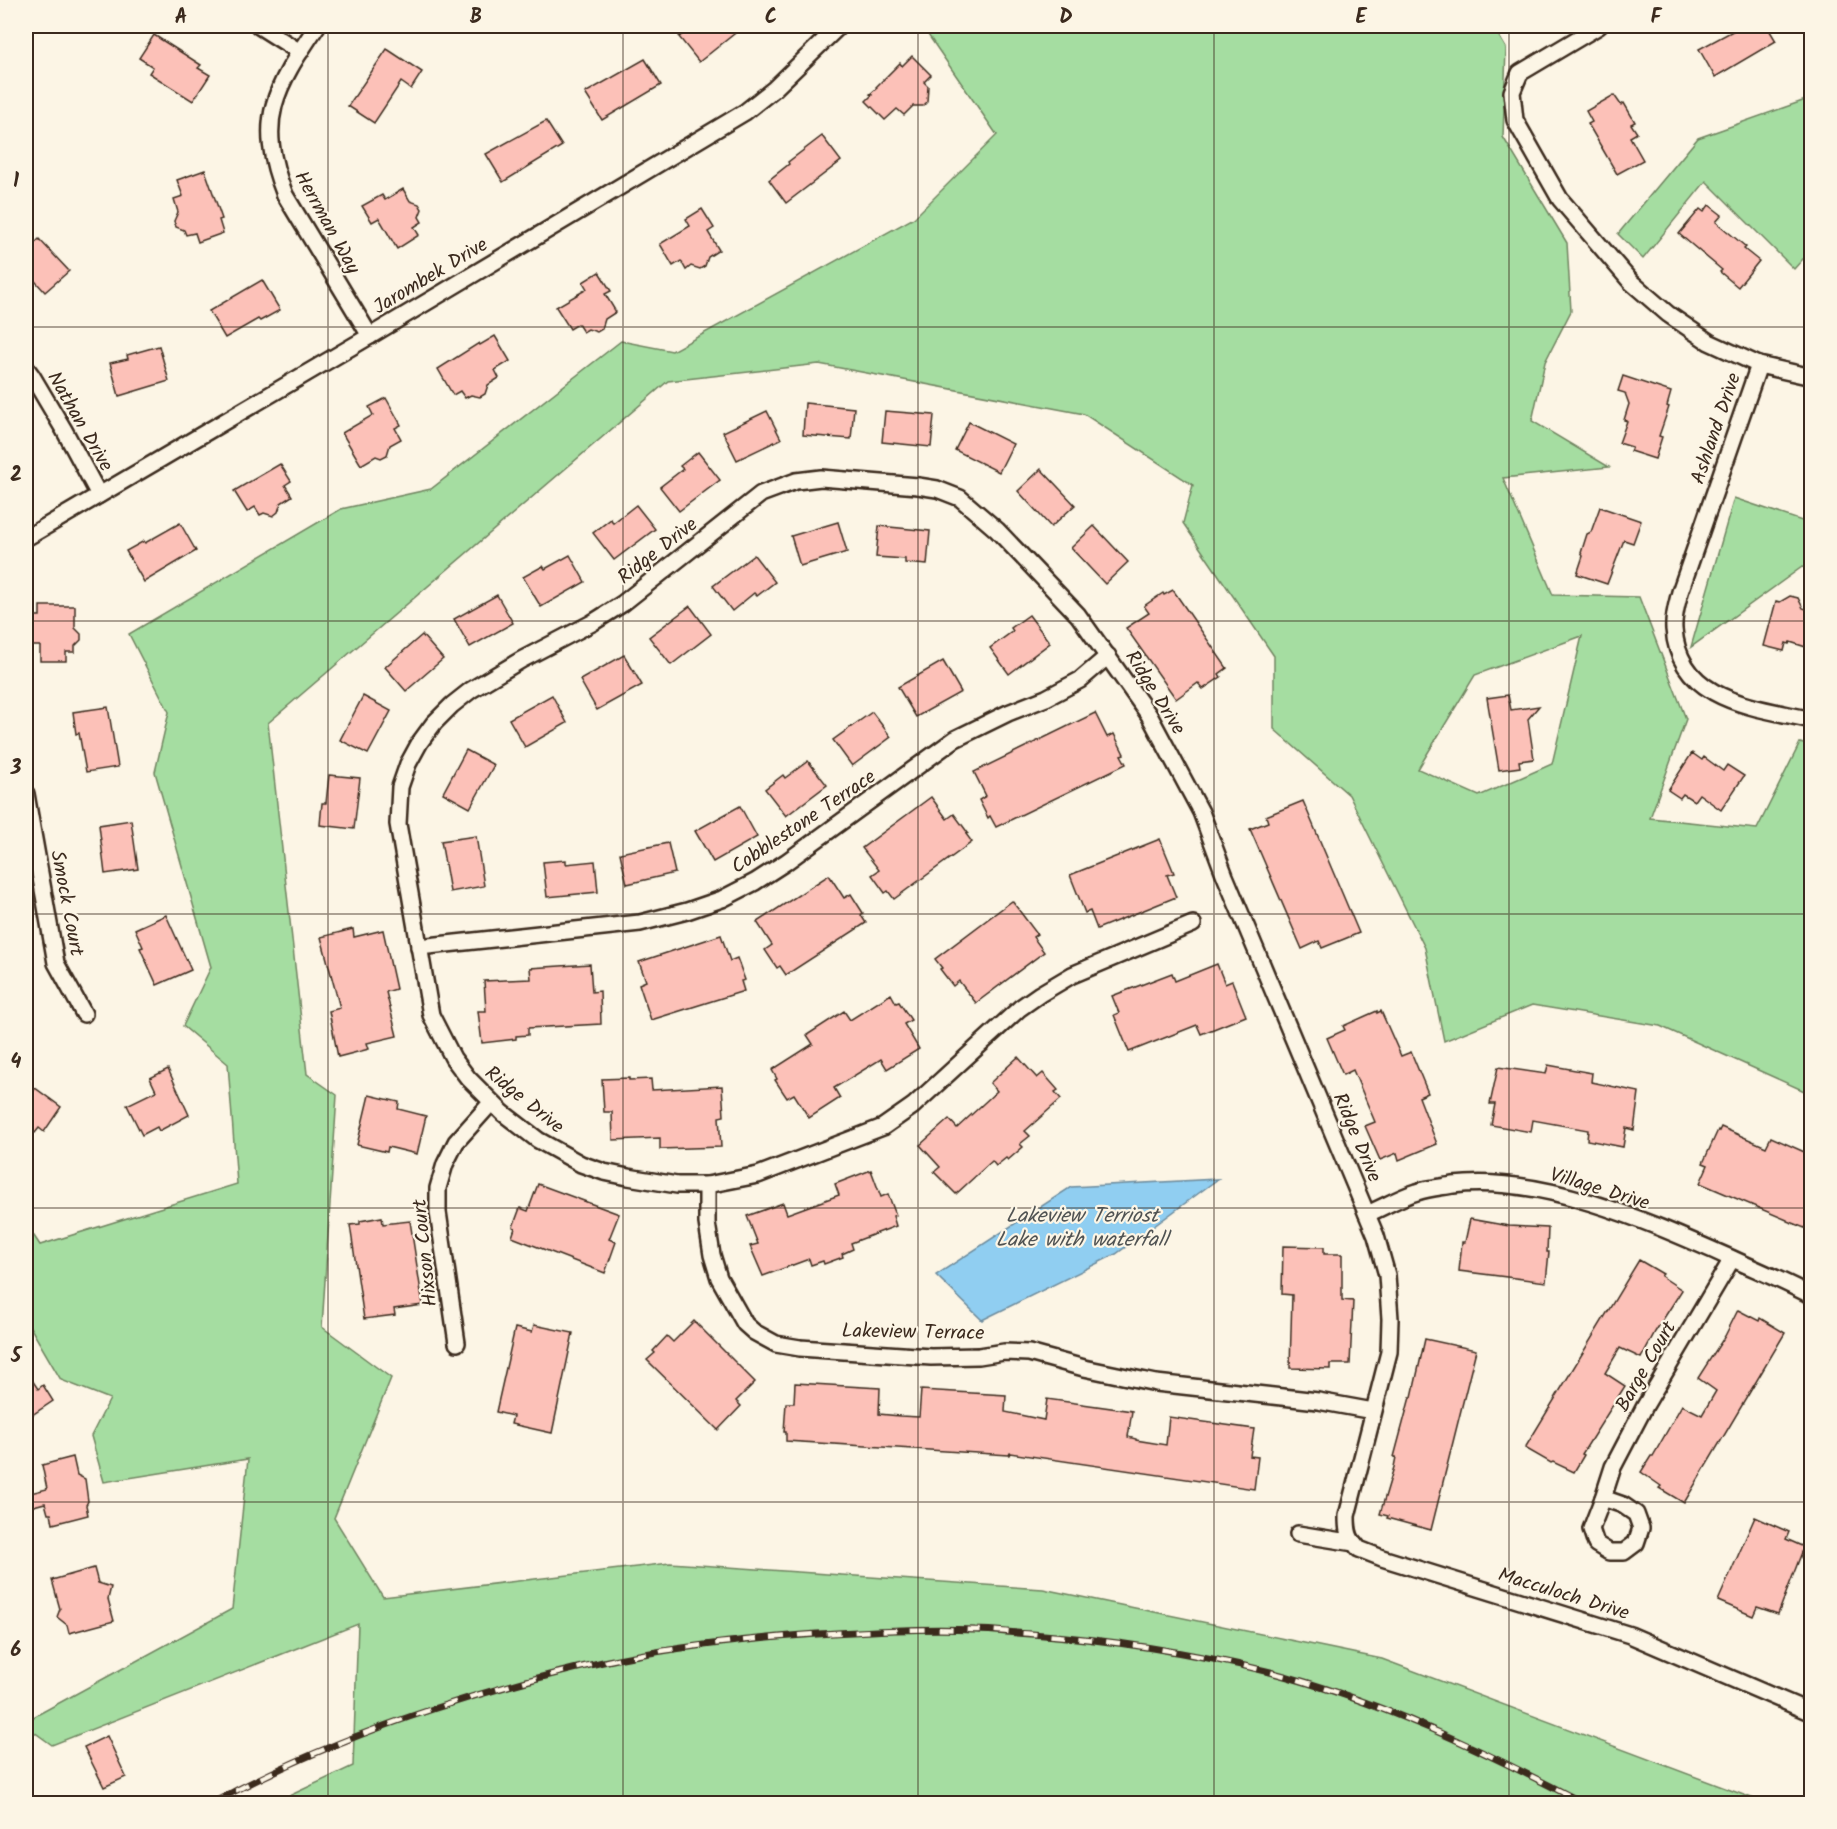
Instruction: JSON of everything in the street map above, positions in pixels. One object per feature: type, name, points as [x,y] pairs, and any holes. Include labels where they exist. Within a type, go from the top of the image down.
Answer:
[{"type":"street","points":[[259,26],[300,52]]},
{"type":"street","name":"Herrman Way","points":[[317,26],[279,87],[272,111],[271,148],[276,172],[285,195],[370,336]]},
{"type":"street","name":"Jarombek Drive","points":[[26,538],[745,112],[774,89],[839,26]]},
{"type":"street","name":"Ashland Drive","points":[[1599,26],[1520,73],[1512,92],[1515,120],[1560,199],[1631,282],[1668,314],[1709,342],[1759,365],[1680,592],[1674,616],[1674,629],[1685,664],[1709,691],[1732,701],[1812,720]]},
{"type":"street","points":[[1759,365],[1812,377]]},
{"type":"street","name":"Nathan Drive","points":[[26,368],[64,430],[99,495]]},
{"type":"street","name":"Ridge Drive","points":[[1193,924],[1072,975],[1040,994],[1020,1008],[914,1106],[883,1127],[758,1174],[707,1185],[677,1185],[628,1178],[581,1164],[538,1140],[491,1103],[453,1058],[431,1015],[398,824],[398,799],[408,764],[420,742],[434,723],[452,705],[471,690],[521,660],[592,623],[622,604],[761,494],[796,481],[821,478],[938,489],[960,498],[998,530],[1078,615],[1149,715],[1201,812],[1229,886],[1376,1236],[1387,1275],[1390,1318],[1389,1352],[1372,1411],[1347,1516],[1350,1540],[1354,1543]]},
{"type":"street","name":"Cobblestone Terrace","points":[[419,947],[640,923],[687,911],[722,898],[755,882],[786,862],[955,739],[1080,680],[1108,656]]},
{"type":"street","name":"Smock Court","points":[[26,794],[56,963],[84,1014]]},
{"type":"street","name":"Hixson Court","points":[[457,1342],[438,1212],[438,1188],[445,1164],[456,1142],[491,1103]]},
{"type":"street","name":"Village Drive","points":[[1367,1214],[1418,1192],[1454,1185],[1491,1184],[1576,1198],[1612,1209],[1732,1259],[1812,1296]]},
{"type":"street","name":"Lakeview Terrace","points":[[707,1185],[707,1223],[712,1255],[719,1278],[745,1324],[754,1332],[776,1344],[800,1348],[931,1357],[979,1356],[1004,1352],[1029,1353],[1083,1368],[1156,1383],[1318,1401],[1372,1411]]},
{"type":"street","name":"Barge Court","points":[[1603,1498],[1613,1467],[1645,1406],[1732,1259]]},
{"type":"street","name":"Macculoch Drive","points":[[1298,1534],[1354,1543],[1359,1549],[1382,1558],[1630,1635],[1812,1713]]},
{"type":"green space","points":[[922,26],[1493,26],[1506,48],[1503,137],[1567,243],[1571,311],[1545,362],[1532,421],[1609,467],[1503,478],[1553,595],[1639,597],[1686,719],[1650,818],[1757,829],[1800,743],[1811,746],[1811,1094],[1660,1026],[1532,1005],[1444,1041],[1425,948],[1349,795],[1274,729],[1274,656],[1183,523],[1193,485],[1084,414],[819,364],[668,381],[268,723],[307,1074],[337,1095],[322,1327],[391,1378],[334,1518],[383,1597],[670,1563],[1043,1589],[1382,1659],[1765,1803],[274,1803],[353,1766],[358,1624],[52,1745],[26,1726],[26,1721],[232,1609],[248,1459],[104,1482],[91,1436],[110,1399],[61,1380],[26,1320],[26,1224],[40,1245],[237,1184],[228,1064],[183,1026],[211,967],[155,772],[169,712],[129,634],[341,509],[431,489],[621,341],[672,351],[914,218],[997,135]],"holes":[[[1582,636],[1552,764],[1479,796],[1418,769],[1475,675]]]},
{"type":"green space","points":[[1811,98],[1811,250],[1794,269],[1706,181],[1643,259],[1618,234],[1698,138]]},
{"type":"green space","points":[[1734,498],[1811,524],[1811,569],[1802,567],[1691,647]]},
{"type":"water","name":"Lakeview Terriost Lake with waterfall","points":[[1218,1179],[1116,1254],[982,1320],[936,1275],[1071,1187]]},
{"type":"building","points":[[694,26],[744,26],[699,62],[679,37]]},
{"type":"building","points":[[1742,26],[1767,26],[1776,41],[1715,77],[1699,49]]},
{"type":"building","points":[[154,35],[201,65],[198,68],[210,75],[193,101],[149,73],[153,67],[139,58]]},
{"type":"building","points":[[387,49],[422,72],[411,89],[401,82],[374,123],[348,106]]},
{"type":"building","points":[[912,56],[931,75],[924,82],[928,86],[927,102],[923,106],[913,106],[904,115],[897,109],[885,120],[866,101],[876,87],[900,63],[902,66]]},
{"type":"building","points":[[645,59],[661,85],[602,120],[585,93]]},
{"type":"building","points":[[1614,95],[1621,105],[1624,103],[1635,122],[1631,124],[1637,133],[1630,137],[1643,160],[1617,174],[1588,124],[1592,122],[1586,111]]},
{"type":"building","points":[[546,121],[562,146],[503,182],[486,154]]},
{"type":"building","points":[[822,136],[841,161],[786,203],[769,180]]},
{"type":"building","points":[[205,170],[222,219],[219,220],[223,233],[198,242],[195,233],[186,235],[184,230],[176,227],[174,221],[178,212],[174,199],[183,196],[177,180]]},
{"type":"building","points":[[403,189],[410,201],[419,204],[422,209],[419,217],[422,222],[414,227],[419,235],[397,249],[379,218],[372,222],[362,206],[382,195],[385,200]]},
{"type":"building","points":[[1709,205],[1722,215],[1716,222],[1759,261],[1738,287],[1720,272],[1722,270],[1679,234],[1700,209],[1704,212]]},
{"type":"building","points":[[702,209],[714,228],[708,232],[719,250],[708,257],[705,266],[700,269],[691,266],[686,270],[681,261],[673,266],[660,244],[690,226],[686,219]]},
{"type":"building","points":[[26,236],[33,245],[39,239],[69,271],[45,292],[26,271]]},
{"type":"building","points":[[599,272],[611,291],[605,294],[616,312],[605,319],[602,329],[597,332],[588,329],[583,332],[578,324],[570,329],[556,307],[587,289],[583,282]]},
{"type":"building","points":[[262,280],[280,310],[260,321],[258,319],[225,338],[209,311]]},
{"type":"building","points":[[495,336],[510,361],[495,370],[499,378],[488,385],[485,394],[480,397],[471,395],[465,398],[460,391],[453,395],[438,369],[479,343],[480,345]]},
{"type":"building","points":[[159,346],[169,381],[119,396],[110,363],[128,359],[127,355]]},
{"type":"building","points":[[1623,376],[1671,392],[1655,459],[1630,451],[1632,447],[1619,443],[1627,421],[1624,420],[1629,404],[1625,393],[1618,391]]},
{"type":"building","points":[[386,398],[401,425],[395,428],[401,439],[390,445],[387,455],[381,458],[376,456],[361,465],[342,433],[373,415],[369,407]]},
{"type":"building","points":[[805,403],[854,408],[851,439],[803,435]]},
{"type":"building","points":[[767,411],[781,439],[737,460],[723,432]]},
{"type":"building","points":[[885,411],[934,415],[931,447],[882,442]]},
{"type":"building","points":[[969,422],[1013,444],[999,472],[955,450]]},
{"type":"building","points":[[698,452],[720,480],[679,511],[660,487],[683,469],[680,466]]},
{"type":"building","points":[[280,464],[291,481],[285,485],[292,496],[281,503],[278,512],[273,516],[264,513],[260,515],[255,507],[247,512],[234,491]]},
{"type":"building","points":[[1041,469],[1075,505],[1051,527],[1018,491]]},
{"type":"building","points":[[636,505],[655,529],[614,560],[593,533],[611,519],[613,523]]},
{"type":"building","points":[[1600,507],[1641,521],[1633,543],[1624,540],[1607,584],[1577,574],[1587,534],[1591,532]]},
{"type":"building","points":[[838,522],[847,552],[800,566],[791,536]]},
{"type":"building","points":[[180,523],[196,551],[144,582],[126,551]]},
{"type":"building","points":[[879,526],[930,531],[927,565],[905,563],[905,559],[876,557]]},
{"type":"building","points":[[1094,526],[1128,562],[1105,584],[1071,548]]},
{"type":"building","points":[[570,555],[585,582],[541,607],[523,577],[543,566],[545,569]]},
{"type":"building","points":[[754,555],[775,582],[757,596],[754,593],[732,611],[713,586]]},
{"type":"building","points":[[1173,590],[1227,668],[1219,674],[1221,677],[1203,689],[1198,683],[1176,699],[1126,628],[1149,613],[1144,606],[1163,593],[1164,595]]},
{"type":"building","points":[[497,595],[513,623],[470,647],[454,619]]},
{"type":"building","points":[[1790,596],[1798,598],[1803,608],[1812,611],[1812,639],[1809,648],[1790,642],[1786,643],[1784,651],[1764,646],[1776,601],[1780,602]]},
{"type":"building","points":[[40,606],[75,606],[75,628],[81,634],[81,640],[75,646],[75,652],[66,652],[66,661],[40,661],[40,646],[30,646],[30,616],[40,616]]},
{"type":"building","points":[[690,606],[711,634],[671,665],[649,637]]},
{"type":"building","points":[[1029,615],[1050,643],[1009,674],[990,648],[1013,631],[1011,628]]},
{"type":"building","points":[[422,635],[443,659],[406,691],[385,667]]},
{"type":"building","points":[[624,655],[642,685],[597,710],[580,680]]},
{"type":"building","points":[[943,661],[961,692],[916,717],[898,687]]},
{"type":"building","points":[[552,695],[567,723],[525,747],[509,719]]},
{"type":"building","points":[[1508,695],[1511,710],[1539,706],[1528,719],[1534,759],[1519,761],[1520,767],[1499,770],[1487,698]]},
{"type":"building","points":[[363,696],[391,711],[368,754],[340,740]]},
{"type":"building","points":[[108,707],[118,767],[86,772],[73,712]]},
{"type":"building","points":[[872,712],[891,737],[852,766],[833,740]]},
{"type":"building","points":[[1095,713],[1107,737],[1114,734],[1124,754],[1121,755],[1126,764],[996,827],[990,816],[988,818],[979,800],[986,796],[974,772]]},
{"type":"building","points":[[466,750],[494,765],[470,808],[443,793]]},
{"type":"building","points":[[1692,753],[1702,760],[1704,757],[1723,771],[1727,765],[1744,776],[1721,810],[1699,794],[1694,801],[1683,794],[1680,798],[1668,790]]},
{"type":"building","points":[[808,761],[827,785],[786,816],[765,789],[783,775],[785,778]]},
{"type":"building","points":[[329,775],[360,778],[354,829],[320,825],[322,803],[326,803]]},
{"type":"building","points":[[931,797],[947,819],[954,814],[972,842],[894,899],[888,891],[885,893],[872,875],[879,870],[862,848]]},
{"type":"building","points":[[1303,801],[1359,933],[1322,948],[1319,941],[1302,949],[1250,829],[1268,822],[1266,816]]},
{"type":"building","points":[[740,806],[757,837],[713,862],[695,831]]},
{"type":"building","points":[[131,820],[138,869],[105,874],[99,825]]},
{"type":"building","points":[[476,836],[484,886],[450,892],[441,841]]},
{"type":"building","points":[[1160,839],[1174,873],[1167,875],[1176,897],[1097,929],[1090,911],[1085,913],[1070,875]]},
{"type":"building","points":[[668,843],[675,873],[627,884],[620,853]]},
{"type":"building","points":[[566,860],[566,864],[595,861],[598,892],[547,897],[543,862]]},
{"type":"building","points":[[829,875],[844,898],[851,894],[863,913],[861,915],[866,923],[786,975],[780,966],[777,968],[765,950],[772,945],[757,922]]},
{"type":"building","points":[[1012,901],[1037,934],[1033,937],[1044,952],[976,1003],[959,981],[953,986],[935,959]]},
{"type":"building","points":[[166,915],[191,970],[157,985],[140,948],[143,947],[135,929]]},
{"type":"building","points":[[353,929],[354,937],[383,930],[396,989],[386,992],[397,1036],[367,1043],[369,1049],[338,1057],[329,1011],[340,1008],[321,937]]},
{"type":"building","points":[[721,935],[730,961],[737,958],[745,980],[741,981],[744,991],[651,1020],[639,984],[646,981],[639,962]]},
{"type":"building","points":[[590,964],[592,992],[600,991],[601,1024],[528,1028],[528,1035],[516,1036],[516,1039],[482,1043],[478,1011],[486,1011],[484,981],[531,979],[530,968]]},
{"type":"building","points":[[1217,964],[1225,984],[1232,981],[1246,1016],[1201,1034],[1197,1025],[1129,1052],[1114,1015],[1119,1013],[1112,996],[1172,973],[1175,981]]},
{"type":"building","points":[[891,994],[911,1020],[904,1024],[919,1049],[887,1069],[881,1059],[834,1088],[840,1098],[809,1118],[794,1094],[787,1098],[775,1080],[777,1079],[772,1070],[813,1044],[807,1035],[844,1011],[850,1020]]},
{"type":"building","points":[[1377,1011],[1377,1013],[1381,1011],[1401,1056],[1411,1052],[1428,1093],[1419,1097],[1437,1144],[1399,1160],[1397,1153],[1380,1160],[1365,1126],[1375,1122],[1353,1070],[1343,1075],[1327,1038],[1345,1030],[1343,1026]]},
{"type":"building","points":[[1018,1057],[1037,1078],[1043,1073],[1058,1090],[1055,1092],[1061,1099],[1025,1131],[1030,1136],[1020,1144],[1023,1147],[1008,1160],[1006,1158],[996,1166],[992,1161],[956,1194],[934,1172],[940,1167],[920,1145],[949,1119],[957,1128],[997,1091],[990,1083]]},
{"type":"building","points":[[1548,1065],[1592,1073],[1591,1082],[1639,1092],[1634,1130],[1626,1128],[1623,1147],[1587,1140],[1588,1130],[1533,1120],[1531,1132],[1491,1125],[1495,1104],[1490,1104],[1498,1067],[1546,1074]]},
{"type":"building","points":[[168,1069],[189,1115],[159,1131],[157,1127],[142,1135],[127,1105],[156,1091],[150,1078]]},
{"type":"building","points":[[629,1078],[629,1080],[651,1079],[652,1090],[722,1086],[724,1116],[719,1117],[721,1147],[660,1149],[660,1138],[613,1140],[612,1112],[604,1112],[602,1079]]},
{"type":"building","points":[[26,1083],[61,1107],[44,1132],[39,1128],[35,1133],[26,1126]]},
{"type":"building","points":[[369,1095],[399,1102],[398,1109],[426,1116],[417,1154],[388,1147],[387,1152],[357,1145]]},
{"type":"building","points":[[1721,1127],[1766,1147],[1771,1137],[1811,1155],[1807,1164],[1812,1166],[1812,1231],[1700,1183],[1708,1165],[1703,1163]]},
{"type":"building","points":[[871,1170],[881,1197],[888,1194],[896,1215],[893,1216],[896,1226],[851,1243],[853,1249],[842,1254],[843,1257],[824,1264],[823,1261],[811,1265],[809,1259],[763,1276],[750,1246],[758,1244],[747,1216],[783,1203],[787,1214],[839,1195],[835,1184]]},
{"type":"building","points":[[538,1184],[619,1214],[609,1239],[616,1242],[605,1273],[512,1237],[520,1208],[528,1211]]},
{"type":"building","points":[[382,1217],[383,1224],[410,1221],[423,1305],[394,1309],[395,1315],[364,1319],[350,1225]]},
{"type":"building","points":[[1470,1219],[1509,1226],[1548,1228],[1547,1252],[1549,1252],[1546,1282],[1459,1271],[1462,1242],[1465,1242]]},
{"type":"building","points":[[1283,1246],[1324,1247],[1324,1254],[1342,1254],[1342,1300],[1353,1301],[1350,1364],[1330,1364],[1330,1369],[1290,1368],[1292,1295],[1282,1294]]},
{"type":"building","points":[[1639,1260],[1663,1274],[1661,1276],[1682,1290],[1641,1358],[1620,1348],[1605,1373],[1625,1386],[1582,1454],[1584,1455],[1574,1472],[1551,1463],[1525,1448]]},
{"type":"building","points":[[1738,1310],[1759,1321],[1760,1318],[1785,1333],[1684,1503],[1659,1488],[1661,1486],[1641,1472],[1653,1456],[1682,1405],[1702,1415],[1716,1391],[1698,1378],[1725,1336]]},
{"type":"building","points":[[694,1321],[755,1382],[736,1401],[741,1406],[718,1430],[647,1360],[667,1336],[673,1342]]},
{"type":"building","points":[[534,1325],[573,1333],[552,1433],[511,1424],[513,1416],[496,1412],[515,1328],[532,1332]]},
{"type":"building","points":[[1425,1339],[1476,1350],[1431,1530],[1380,1514],[1394,1467],[1396,1457],[1394,1457],[1410,1397],[1412,1397]]},
{"type":"building","points":[[26,1371],[38,1389],[43,1385],[53,1401],[26,1419]]},
{"type":"building","points":[[795,1383],[880,1388],[879,1414],[900,1416],[919,1417],[921,1390],[1006,1395],[1005,1412],[1044,1420],[1047,1399],[1132,1411],[1128,1437],[1166,1445],[1169,1417],[1254,1429],[1250,1456],[1258,1457],[1254,1489],[1010,1453],[1009,1455],[786,1441],[786,1432],[784,1432],[786,1403],[794,1403]]},
{"type":"building","points":[[73,1457],[77,1475],[85,1479],[88,1515],[53,1524],[45,1503],[26,1508],[26,1494],[47,1489],[42,1465]]},
{"type":"building","points":[[1755,1517],[1789,1532],[1786,1539],[1804,1547],[1778,1614],[1757,1607],[1753,1616],[1718,1601]]},
{"type":"building","points":[[94,1568],[98,1583],[111,1587],[108,1599],[114,1621],[69,1633],[67,1625],[57,1617],[60,1609],[52,1580]]},
{"type":"building","points":[[107,1736],[126,1777],[104,1787],[84,1747]]},
{"type":"railway","points":[[211,1804],[322,1750],[378,1728],[477,1695],[582,1667],[656,1652],[736,1641],[817,1634],[935,1629],[996,1631],[1120,1643],[1208,1658],[1266,1671],[1349,1696],[1429,1728],[1585,1804]]}]
